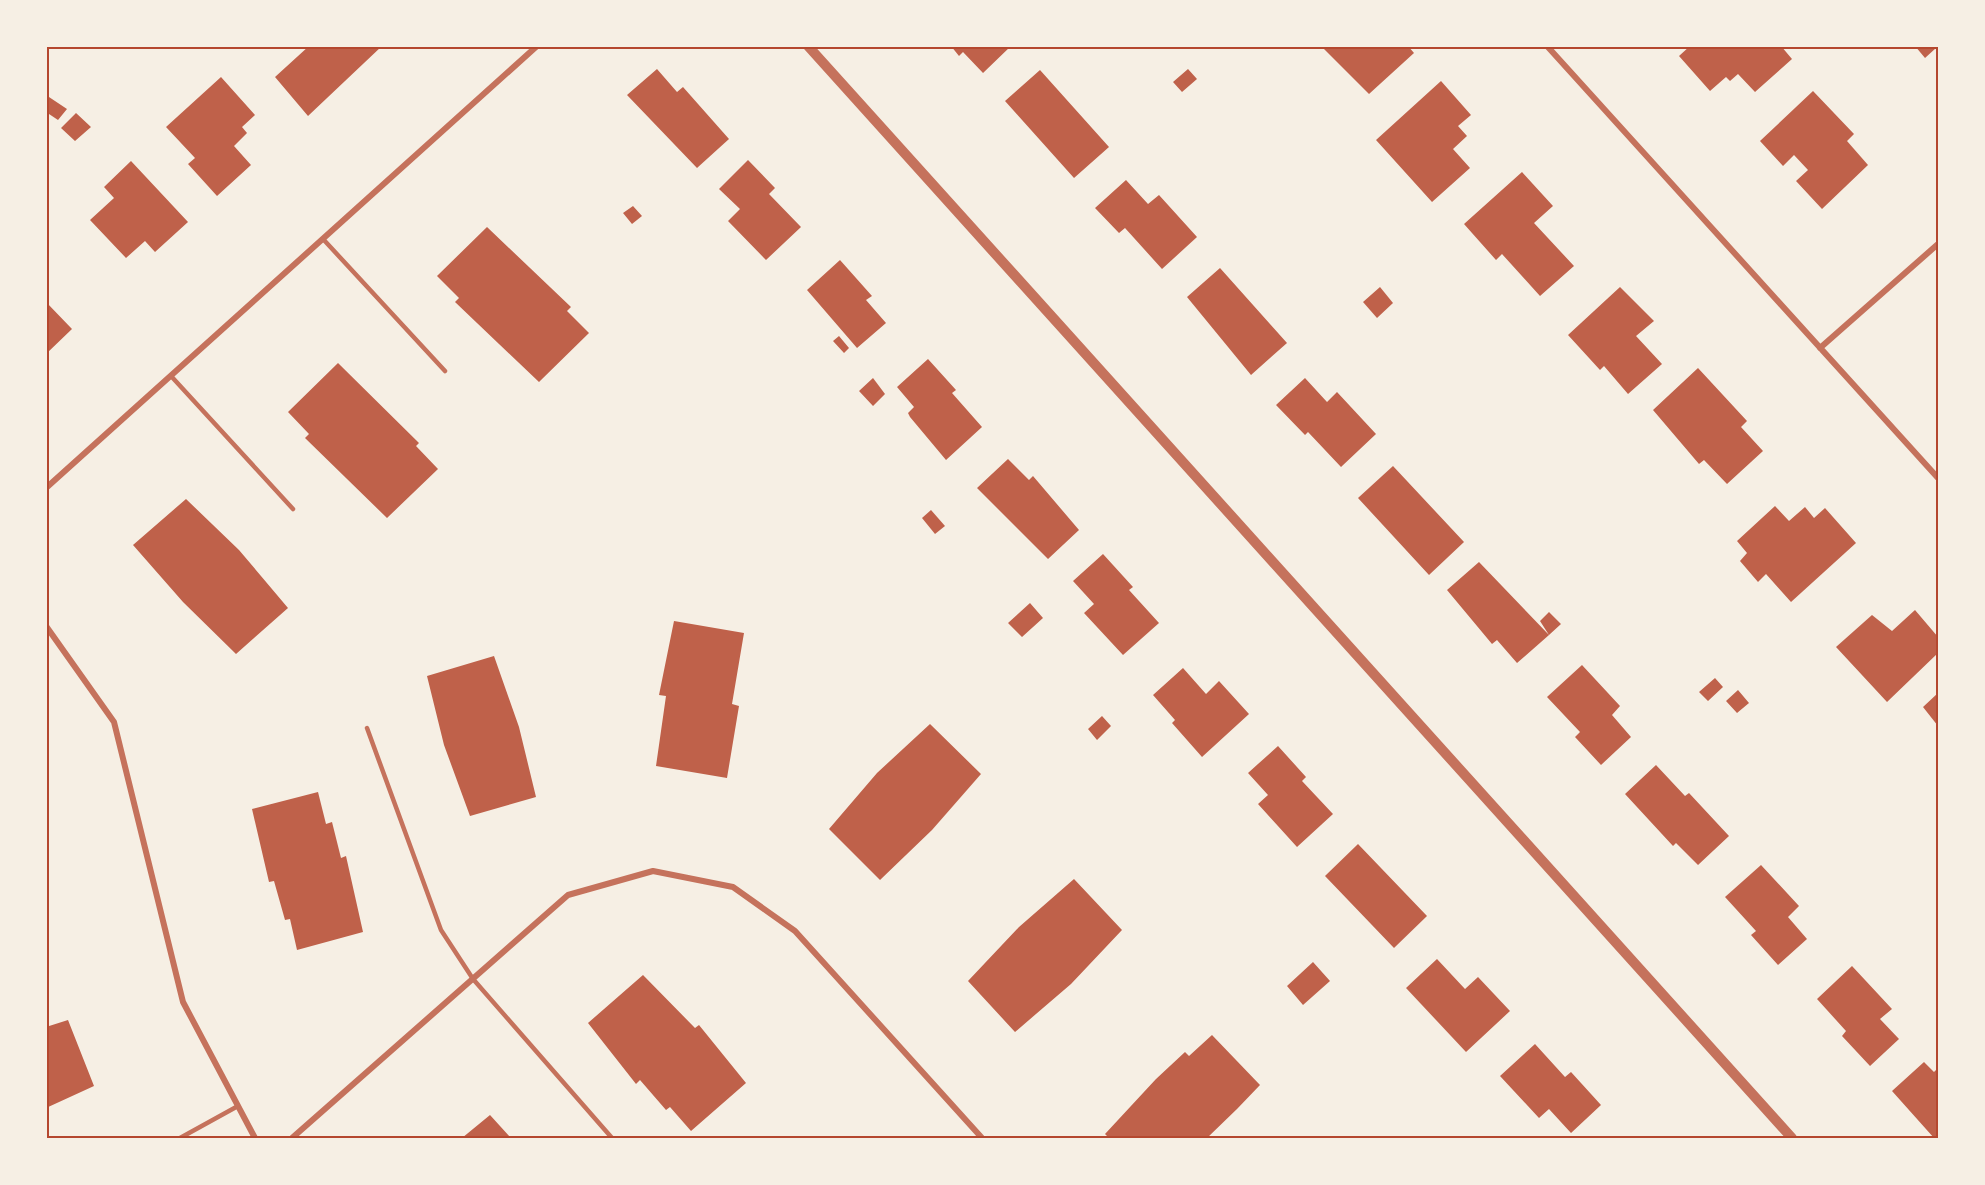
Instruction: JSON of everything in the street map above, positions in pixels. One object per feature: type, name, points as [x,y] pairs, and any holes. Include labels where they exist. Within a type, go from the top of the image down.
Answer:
[{"type":"street","points":[[46,488],[537,46]]},
{"type":"street","points":[[808,46],[1792,1138]]},
{"type":"street","points":[[1547,46],[1938,478]]},
{"type":"street","points":[[1820,348],[1938,244]]},
{"type":"street","points":[[46,626],[114,722],[183,1002],[255,1138]]},
{"type":"street","points":[[292,1138],[568,895],[653,871],[733,887],[795,931],[982,1138]]},
{"type":"lane","points":[[323,239],[445,371]]},
{"type":"lane","points":[[171,376],[293,509]]},
{"type":"lane","points":[[367,728],[441,930],[473,979],[612,1138]]},
{"type":"lane","points":[[180,1138],[238,1106]]},
{"type":"building","points":[[309,46],[382,46],[308,116],[275,77]]},
{"type":"building","points":[[951,46],[1011,46],[983,73],[963,52],[959,56]]},
{"type":"building","points":[[1321,46],[1408,46],[1414,53],[1369,94]]},
{"type":"building","points":[[1690,46],[1781,46],[1792,59],[1755,92],[1738,74],[1730,81],[1726,77],[1710,91],[1679,56]]},
{"type":"building","points":[[1915,46],[1935,46],[1936,48],[1925,58]]},
{"type":"building","points":[[657,69],[677,92],[683,87],[729,139],[697,168],[627,95]]},
{"type":"building","points":[[1188,69],[1197,79],[1182,92],[1173,82]]},
{"type":"building","points":[[1040,70],[1109,147],[1074,178],[1005,101]]},
{"type":"building","points":[[221,77],[255,115],[242,127],[247,133],[234,146],[251,165],[217,196],[188,164],[195,158],[166,127]]},
{"type":"building","points":[[1441,81],[1471,115],[1458,126],[1467,136],[1453,149],[1470,168],[1432,202],[1376,140]]},
{"type":"building","points":[[1813,91],[1854,134],[1847,141],[1868,165],[1822,209],[1796,181],[1808,170],[1794,155],[1783,166],[1760,141]]},
{"type":"building","points":[[49,97],[67,109],[58,120],[46,112],[46,100]]},
{"type":"building","points":[[76,113],[91,127],[75,141],[61,128]]},
{"type":"building","points":[[748,160],[775,188],[769,194],[801,227],[766,260],[728,221],[740,209],[719,189]]},
{"type":"building","points":[[131,161],[188,222],[155,252],[145,241],[126,258],[90,220],[114,198],[104,187]]},
{"type":"building","points":[[1522,172],[1553,206],[1534,223],[1574,266],[1540,296],[1502,254],[1496,260],[1464,224]]},
{"type":"building","points":[[1126,180],[1148,204],[1159,195],[1197,237],[1162,269],[1125,228],[1119,233],[1095,208]]},
{"type":"building","points":[[633,206],[642,216],[632,224],[623,213]]},
{"type":"building","points":[[487,227],[571,307],[567,311],[589,333],[539,382],[455,302],[459,298],[437,276]]},
{"type":"building","points":[[840,260],[872,296],[866,300],[886,323],[857,348],[807,290]]},
{"type":"building","points":[[1220,268],[1287,343],[1251,375],[1187,297]]},
{"type":"building","points":[[1380,287],[1393,303],[1377,318],[1363,302]]},
{"type":"building","points":[[1620,287],[1654,321],[1636,336],[1662,364],[1628,394],[1604,366],[1600,370],[1568,335]]},
{"type":"building","points":[[46,302],[72,329],[46,354]]},
{"type":"building","points":[[839,336],[849,348],[844,353],[833,341]]},
{"type":"building","points":[[928,359],[956,390],[952,393],[982,427],[946,460],[910,417],[908,413],[914,407],[897,387]]},
{"type":"building","points":[[338,363],[419,443],[416,446],[438,469],[387,518],[305,438],[309,434],[288,412]]},
{"type":"building","points":[[1698,368],[1747,421],[1741,427],[1763,451],[1727,484],[1704,460],[1699,464],[1653,410]]},
{"type":"building","points":[[873,378],[885,394],[873,406],[859,391]]},
{"type":"building","points":[[1305,378],[1327,402],[1337,392],[1376,434],[1341,467],[1308,432],[1305,435],[1276,405]]},
{"type":"building","points":[[1008,459],[1029,480],[1033,476],[1079,530],[1048,559],[977,488]]},
{"type":"building","points":[[1393,466],[1464,542],[1429,575],[1358,498]]},
{"type":"building","points":[[186,499],[239,550],[288,608],[236,654],[183,602],[133,545]]},
{"type":"building","points":[[1775,506],[1789,521],[1805,507],[1814,518],[1825,508],[1856,543],[1791,602],[1766,574],[1758,582],[1740,561],[1747,553],[1737,541]]},
{"type":"building","points":[[931,510],[945,526],[935,534],[922,518]]},
{"type":"building","points":[[1103,554],[1133,587],[1129,590],[1159,623],[1123,655],[1084,613],[1094,604],[1073,581]]},
{"type":"building","points":[[1479,562],[1549,635],[1517,663],[1497,640],[1492,644],[1447,590]]},
{"type":"building","points":[[1030,603],[1043,618],[1022,637],[1008,623]]},
{"type":"building","points":[[1915,610],[1938,637],[1938,653],[1887,702],[1836,647],[1872,615],[1892,631]]},
{"type":"building","points":[[1549,612],[1561,624],[1549,635],[1540,621]]},
{"type":"building","points":[[674,621],[744,633],[732,704],[739,706],[727,778],[656,766],[666,696],[659,695]]},
{"type":"building","points":[[494,656],[519,727],[536,797],[470,816],[444,745],[427,676]]},
{"type":"building","points":[[1582,665],[1620,706],[1612,715],[1631,737],[1601,765],[1575,737],[1580,732],[1547,697]]},
{"type":"building","points":[[1183,668],[1206,694],[1219,681],[1249,714],[1202,757],[1172,723],[1175,720],[1153,695]]},
{"type":"building","points":[[1715,678],[1723,687],[1708,701],[1699,692]]},
{"type":"building","points":[[1738,690],[1749,703],[1737,713],[1726,701]]},
{"type":"building","points":[[1938,693],[1938,726],[1923,707]]},
{"type":"building","points":[[1102,716],[1111,726],[1097,740],[1088,729]]},
{"type":"building","points":[[930,724],[981,774],[932,830],[880,880],[829,829],[877,773]]},
{"type":"building","points":[[1278,746],[1306,777],[1302,781],[1333,814],[1297,847],[1258,804],[1268,795],[1248,773]]},
{"type":"building","points":[[1656,765],[1685,796],[1689,793],[1729,836],[1698,865],[1676,843],[1673,846],[1625,794]]},
{"type":"building","points":[[318,792],[326,824],[332,822],[341,858],[346,856],[363,932],[297,950],[290,919],[285,920],[274,881],[269,882],[252,809]]},
{"type":"building","points":[[1358,844],[1427,916],[1394,948],[1325,876]]},
{"type":"building","points":[[1761,865],[1799,906],[1788,917],[1807,939],[1778,965],[1751,935],[1756,931],[1725,897]]},
{"type":"building","points":[[1074,879],[1122,930],[1071,984],[1015,1032],[968,981],[1019,927]]},
{"type":"building","points":[[1437,959],[1465,989],[1478,977],[1510,1011],[1466,1052],[1406,988]]},
{"type":"building","points":[[1313,962],[1330,981],[1303,1005],[1287,986]]},
{"type":"building","points":[[1852,966],[1892,1009],[1880,1019],[1899,1039],[1870,1066],[1842,1036],[1846,1031],[1817,999]]},
{"type":"building","points":[[643,975],[695,1028],[699,1025],[746,1083],[691,1131],[670,1107],[666,1110],[640,1080],[636,1084],[588,1023]]},
{"type":"building","points":[[68,1020],[94,1086],[46,1108],[46,1027]]},
{"type":"building","points":[[1212,1035],[1260,1085],[1207,1138],[1109,1138],[1105,1134],[1156,1079],[1185,1052],[1189,1056]]},
{"type":"building","points":[[1535,1044],[1565,1077],[1571,1072],[1601,1105],[1571,1133],[1549,1109],[1539,1118],[1500,1076]]},
{"type":"building","points":[[1924,1062],[1934,1072],[1938,1068],[1938,1138],[1934,1138],[1892,1091]]},
{"type":"building","points":[[490,1115],[511,1138],[462,1138]]}]
